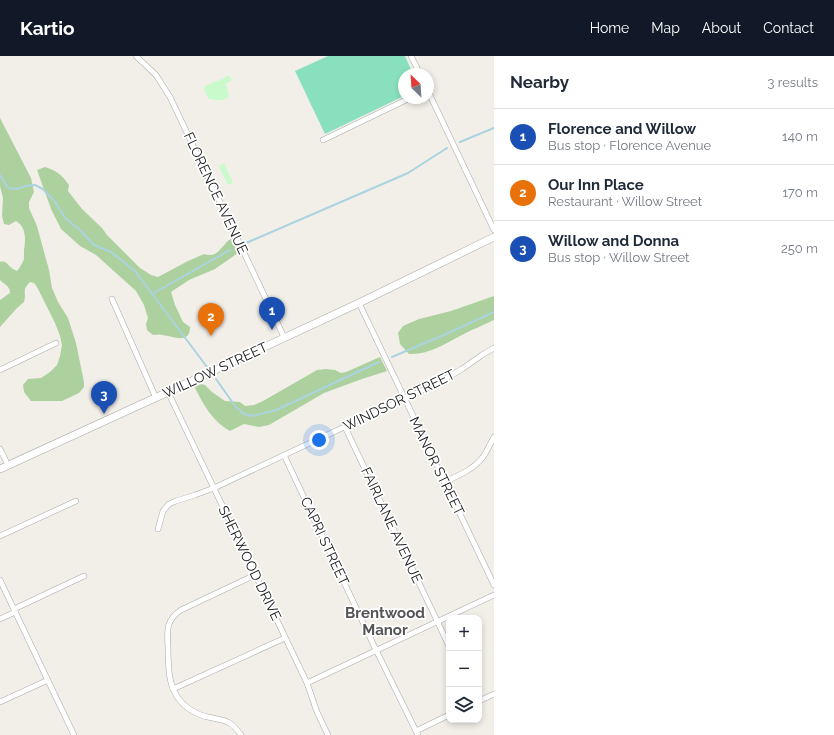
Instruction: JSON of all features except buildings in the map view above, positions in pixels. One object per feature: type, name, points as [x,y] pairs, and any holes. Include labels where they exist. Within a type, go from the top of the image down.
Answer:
[{"type":"street","name":"FLORENCE AVENUE","points":[[136,56],[156,75],[170,97],[284,337]]},
{"type":"street","points":[[411,56],[417,68]]},
{"type":"street","points":[[323,140],[398,104]]},
{"type":"street","points":[[434,104],[494,230]]},
{"type":"street","name":"WILLOW STREET","points":[[0,469],[359,303],[494,237]]},
{"type":"street","points":[[112,299],[156,398]]},
{"type":"street","name":"MANOR STREET","points":[[359,303],[494,585]]},
{"type":"street","points":[[0,370],[56,343]]},
{"type":"street","name":"WINDSOR STREET","points":[[158,529],[163,511],[169,504],[176,500],[214,488],[345,427],[450,376],[494,348]]},
{"type":"street","name":"SHERWOOD DRIVE","points":[[168,392],[307,683],[317,712],[328,735]]},
{"type":"street","name":"FAIRLANE AVENUE","points":[[345,427],[446,639]]},
{"type":"street","points":[[444,482],[468,470],[481,460],[494,437]]},
{"type":"street","points":[[0,449],[8,465]]},
{"type":"street","name":"CAPRI STREET","points":[[284,455],[417,733]]},
{"type":"street","points":[[0,536],[76,501]]},
{"type":"street","points":[[241,735],[236,728],[228,722],[203,716],[194,712],[179,700],[173,689],[169,676],[167,628],[171,618],[181,610],[255,575]]},
{"type":"street","points":[[0,619],[84,576]]},
{"type":"street","points":[[0,580],[74,735]]},
{"type":"street","points":[[307,683],[494,595]]},
{"type":"street","points":[[173,689],[285,638]]},
{"type":"street","points":[[0,702],[48,680]]},
{"type":"street","points":[[482,700],[494,694]]},
{"type":"street","points":[[417,733],[446,718]]},
{"type":"green space","points":[[328,56],[405,56],[410,68],[398,68],[398,99],[325,134],[295,71]]},
{"type":"green space","points":[[229,75],[232,80],[226,84],[229,96],[223,100],[209,99],[204,90],[205,87]]},
{"type":"green space","points":[[0,118],[31,178],[34,192],[29,202],[29,208],[37,226],[49,270],[52,288],[58,302],[68,318],[76,343],[84,387],[79,393],[62,401],[31,401],[24,392],[23,385],[28,379],[41,378],[57,365],[62,345],[55,323],[34,283],[30,282],[27,285],[24,302],[0,327],[0,300],[10,293],[10,291],[8,287],[0,280],[0,262],[6,262],[17,271],[24,259],[25,242],[22,227],[16,221],[9,225],[4,224],[2,216],[3,198],[0,186]]},
{"type":"green space","points":[[224,163],[233,183],[228,185],[219,166]]},
{"type":"green space","points":[[45,167],[61,176],[69,185],[68,191],[82,209],[140,268],[151,275],[158,277],[204,254],[212,255],[219,251],[227,241],[231,239],[238,253],[215,269],[189,280],[171,292],[183,322],[190,327],[187,336],[180,338],[153,335],[147,330],[146,324],[148,318],[144,305],[136,291],[96,255],[80,246],[61,229],[51,209],[37,170]]},
{"type":"green space","points":[[494,296],[494,320],[437,348],[423,353],[409,354],[400,344],[398,333],[403,326],[419,319],[451,311]]},
{"type":"green space","points":[[380,357],[387,371],[324,393],[269,425],[259,427],[244,424],[230,431],[218,423],[205,406],[195,388],[201,384],[205,385],[225,401],[240,402],[245,406],[254,405],[317,370],[326,369],[335,370],[341,373],[346,372]]},
{"type":"waterway","points":[[460,142],[494,128]]},
{"type":"waterway","points":[[246,243],[408,173],[447,148]]},
{"type":"waterway","points":[[0,175],[8,188],[17,189],[35,185],[43,189],[55,202],[65,218],[81,231],[94,245],[111,252],[135,271],[207,367]]},
{"type":"waterway","points":[[152,294],[230,250]]},
{"type":"waterway","points":[[392,357],[494,312]]},
{"type":"waterway","points":[[216,379],[235,406],[244,414],[253,416],[276,410],[379,362]]},
{"type":"place","name":"Florence and Willow","points":[[272,330]]},
{"type":"place","name":"Our Inn Place","points":[[211,336]]},
{"type":"place","name":"Willow and Donna","points":[[104,414]]},
{"type":"district","name":"Brentwood Manor","points":[[385,622]]}]
